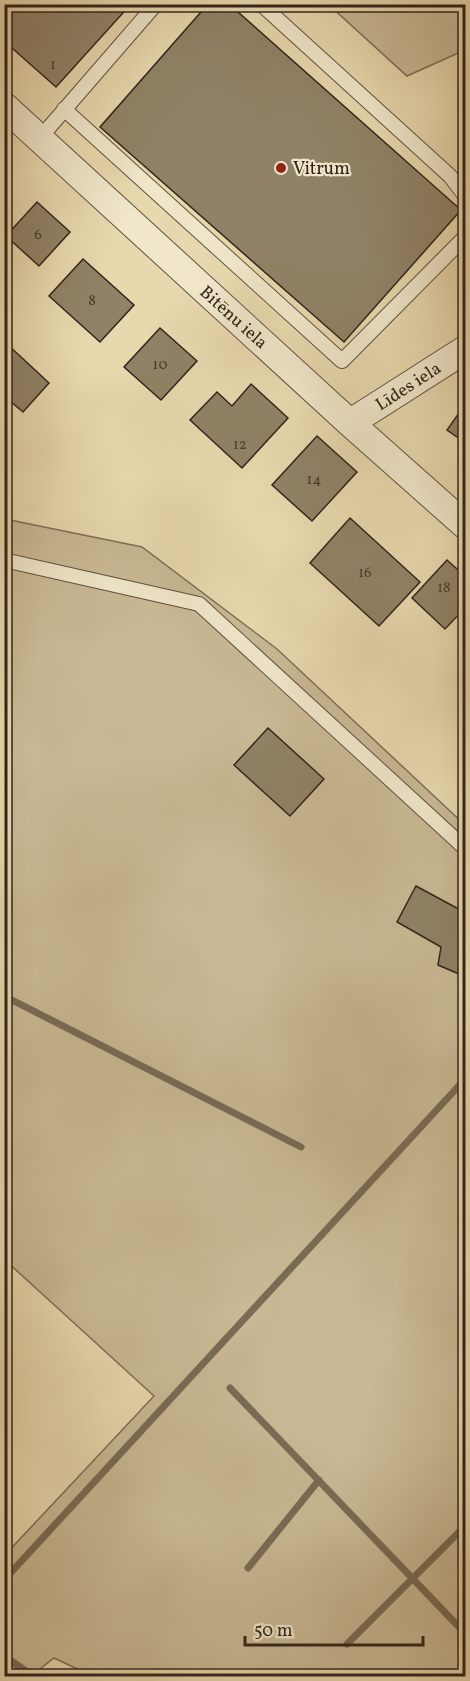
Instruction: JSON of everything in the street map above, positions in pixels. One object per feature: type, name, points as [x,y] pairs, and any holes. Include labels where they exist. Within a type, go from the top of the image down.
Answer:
[{"type":"street","name":"Bitēnu iela","points":[[4,106],[465,526]]},
{"type":"street","name":"Līdes iela","points":[[350,423],[465,349]]},
{"type":"lane","points":[[39,139],[156,4]]},
{"type":"lane","points":[[261,4],[450,176],[465,197]]},
{"type":"lane","points":[[64,109],[342,361],[465,236]]},
{"type":"lane","points":[[4,560],[199,604],[465,849]]},
{"type":"shaded area","points":[[329,5],[465,5],[465,50],[407,76]]},
{"type":"shaded area","points":[[5,519],[142,547],[277,649],[465,825],[465,1676],[92,1676],[54,1658],[31,1676],[5,1676],[4,1556],[154,1396],[5,1260]]},
{"type":"building","points":[[4,4],[131,4],[56,87],[4,41]]},
{"type":"building","name":"Vitrum","points":[[208,4],[229,4],[461,210],[344,342],[100,127]]},
{"type":"building","points":[[37,202],[70,232],[39,266],[6,236]]},
{"type":"building","points":[[83,259],[134,305],[100,342],[49,296]]},
{"type":"building","points":[[160,328],[197,361],[161,400],[124,367]]},
{"type":"building","points":[[7,344],[49,383],[23,412],[4,396],[4,347]]},
{"type":"building","points":[[251,384],[288,418],[242,468],[190,420],[217,392],[232,406]]},
{"type":"building","points":[[466,403],[466,443],[447,430]]},
{"type":"building","points":[[317,436],[357,472],[312,521],[272,485]]},
{"type":"building","points":[[350,518],[420,582],[379,626],[310,563]]},
{"type":"building","points":[[447,560],[466,577],[466,607],[445,629],[412,598]]},
{"type":"building","points":[[268,728],[324,779],[290,816],[234,765]]},
{"type":"building","points":[[416,886],[466,913],[466,977],[438,965],[441,947],[397,922]]},
{"type":"waterway","points":[[4,996],[301,1147]]},
{"type":"waterway","points":[[4,1580],[466,1078]]},
{"type":"waterway","points":[[230,1388],[460,1628]]},
{"type":"waterway","points":[[248,1568],[319,1480]]},
{"type":"waterway","points":[[347,1644],[466,1525]]},
{"type":"waterway","points":[[4,1656],[33,1676]]},
{"type":"place","name":"Vitrum","points":[[281,168]]}]
